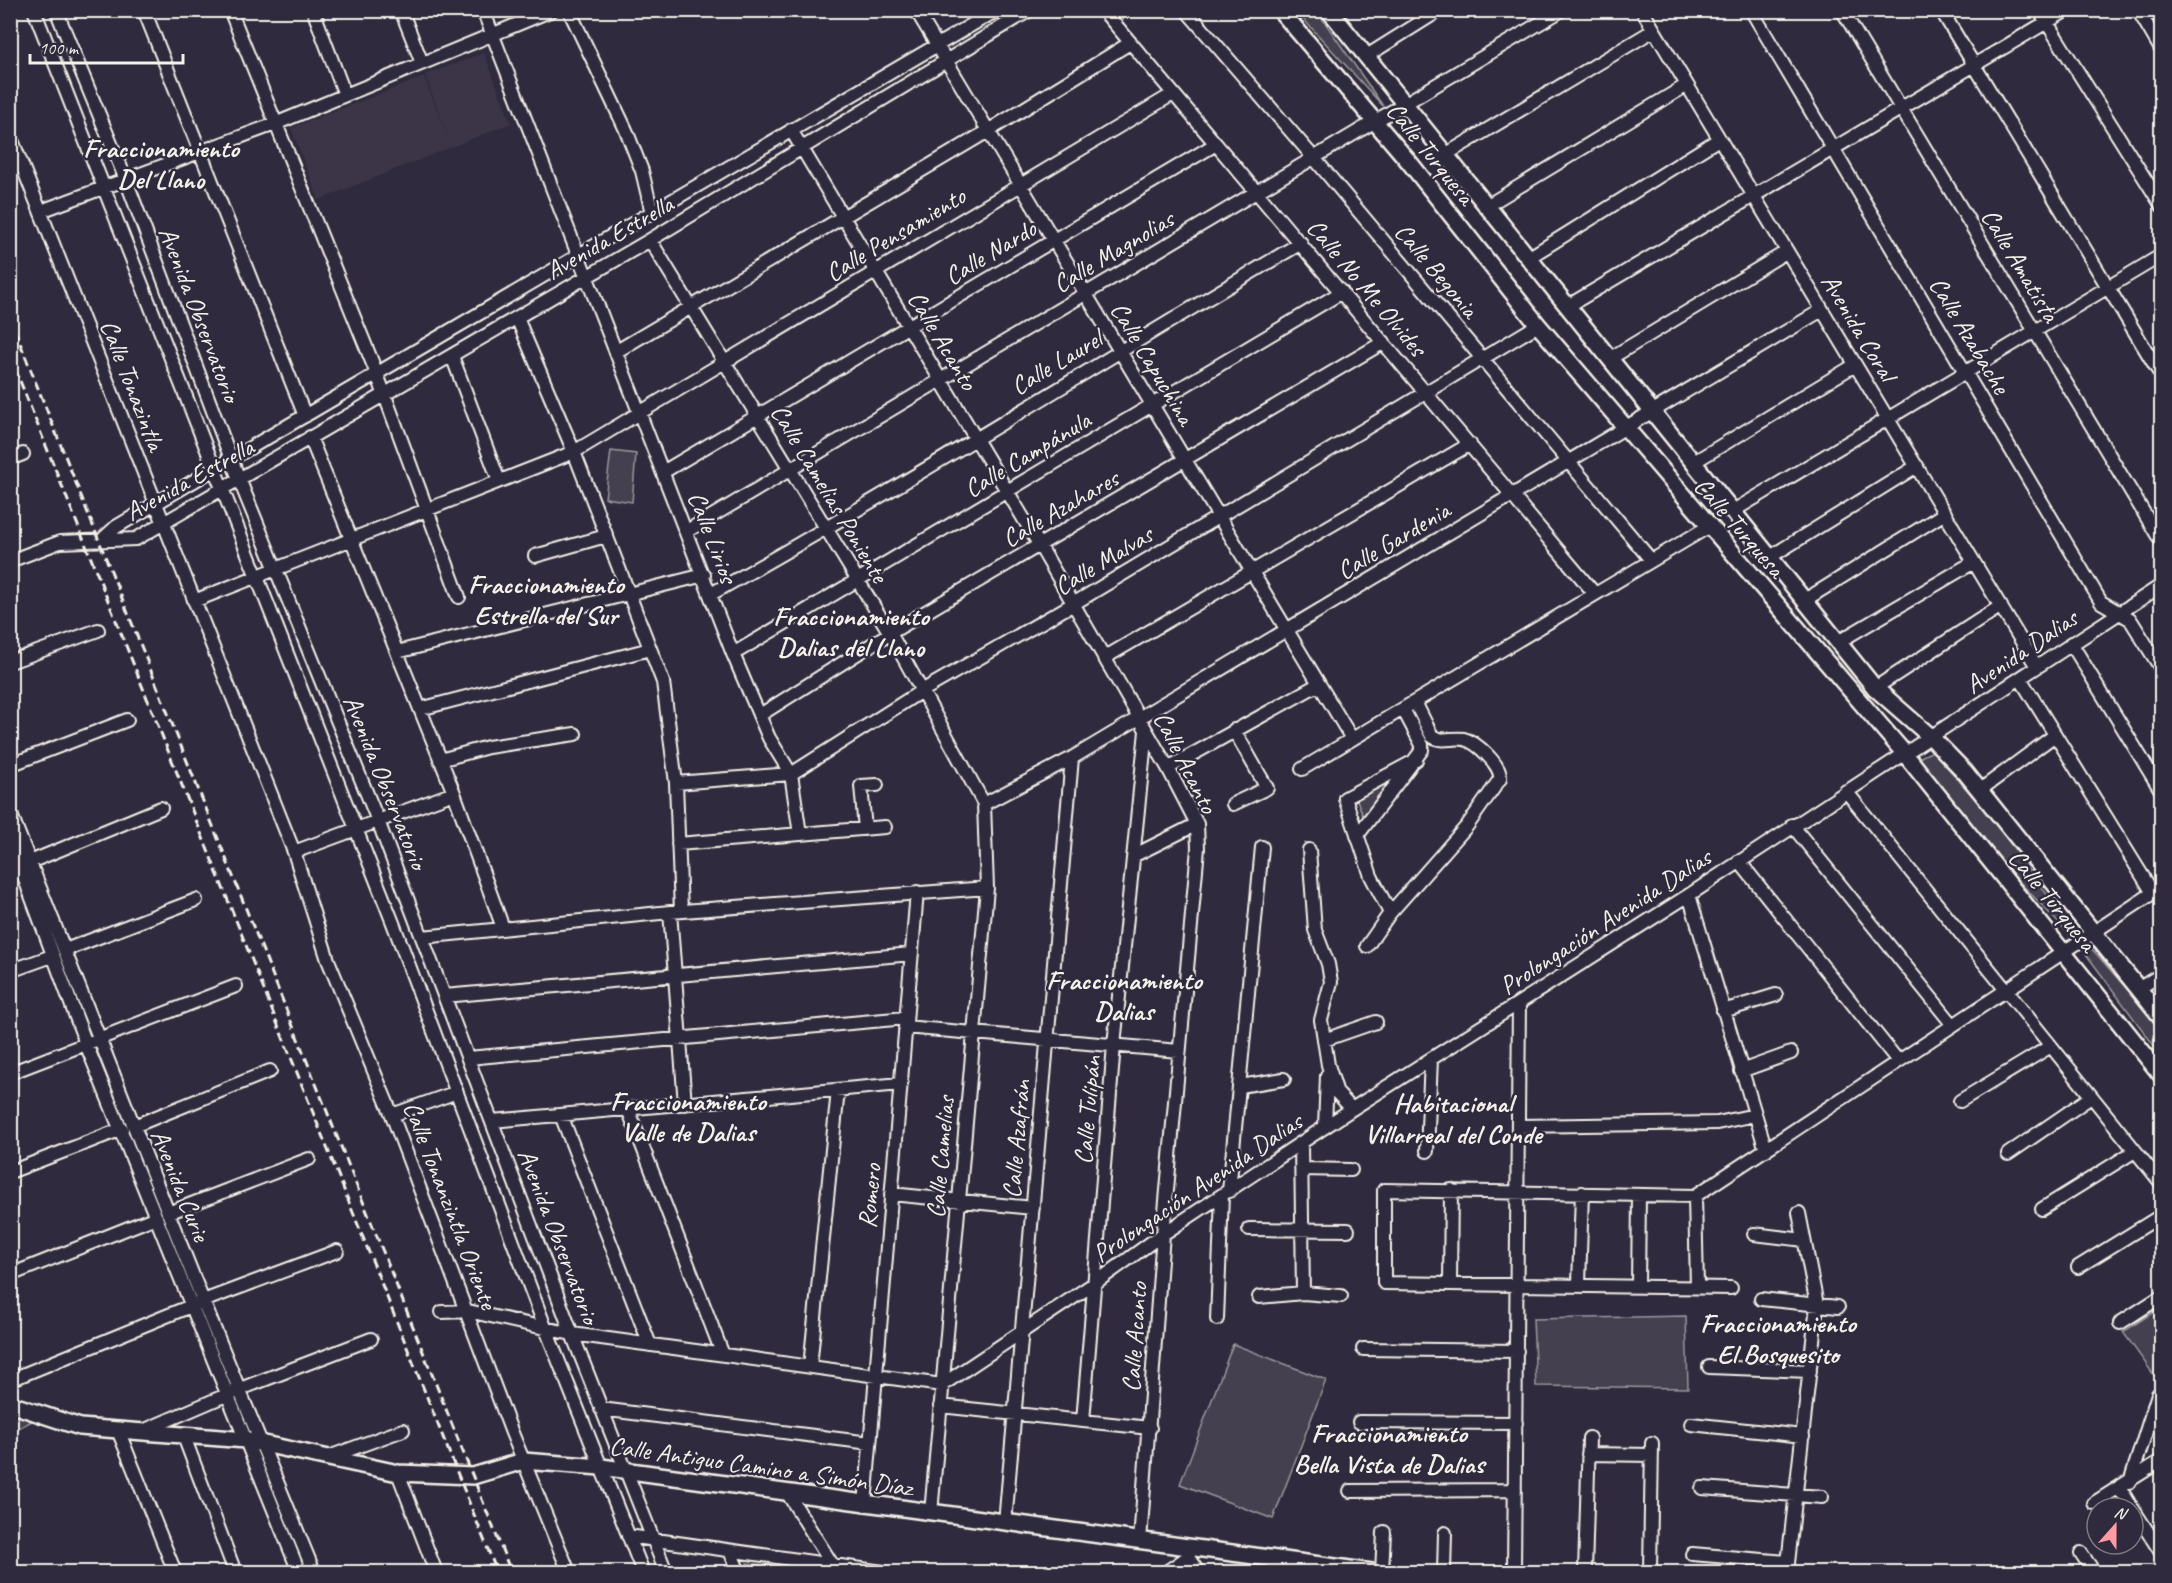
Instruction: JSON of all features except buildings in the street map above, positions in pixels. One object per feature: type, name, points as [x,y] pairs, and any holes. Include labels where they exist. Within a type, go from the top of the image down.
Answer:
[{"type":"main road","name":"Calle Turquesa","points":[[1280,10],[1538,325],[1708,527],[1905,754],[2162,1076]]},
{"type":"main road","name":"Calle Turquesa","points":[[1329,10],[1485,207],[1568,306],[1875,688],[1931,737],[1980,790],[2091,933],[2162,1018]]},
{"type":"main road","name":"Calle Antiguo Camino a Simón Díaz","points":[[10,1404],[80,1427],[145,1430],[246,1440],[325,1459],[398,1473],[472,1476],[523,1461],[601,1467],[1140,1542],[1188,1553],[1270,1559],[1372,1572]]},
{"type":"street","name":"Avenida Observatorio","points":[[34,10],[216,468],[393,923],[545,1327],[642,1572]]},
{"type":"street","name":"Avenida Observatorio","points":[[56,10],[126,180],[275,570],[378,821],[572,1334],[666,1572]]},
{"type":"street","points":[[144,10],[305,416]]},
{"type":"street","points":[[230,10],[377,374],[459,597]]},
{"type":"street","points":[[313,10],[345,95]]},
{"type":"street","points":[[401,10],[422,63]]},
{"type":"street","name":"Calle Lirios","points":[[483,10],[734,654],[760,715],[791,774],[800,834]]},
{"type":"street","points":[[41,211],[275,124],[552,10]]},
{"type":"street","points":[[569,10],[626,130],[642,171],[652,213]]},
{"type":"street","name":"Calle Capuchina","points":[[916,10],[1352,739]]},
{"type":"street","name":"Avenida Estrella","points":[[104,538],[116,527],[231,459],[997,10]]},
{"type":"street","name":"Avenida Estrella","points":[[104,538],[136,538],[164,523],[650,240],[1030,10]]},
{"type":"street","name":"Calle No Me Olvides","points":[[1103,10],[1595,594]]},
{"type":"street","name":"Calle Begonia","points":[[1186,10],[1314,158],[1651,560]]},
{"type":"street","points":[[1365,57],[1440,10]]},
{"type":"street","name":"Calle Magnolias","points":[[687,531],[1562,10]]},
{"type":"street","name":"Avenida Coral","points":[[1642,10],[2037,667]]},
{"type":"street","name":"Calle Azabache","points":[[1751,10],[2101,602],[2130,619],[2162,670]]},
{"type":"street","name":"Calle Amatista","points":[[1842,10],[2162,543]]},
{"type":"street","points":[[1941,10],[2162,377]]},
{"type":"street","points":[[2039,10],[2162,206]]},
{"type":"street","points":[[1568,306],[2067,10]]},
{"type":"street","points":[[2138,10],[2162,51]]},
{"type":"street","points":[[1445,155],[1654,30]]},
{"type":"street","points":[[617,351],[988,131],[1130,43]]},
{"type":"street","points":[[1485,207],[1687,85]]},
{"type":"street","name":"Calle Pensamiento","points":[[194,601],[574,452],[1173,94]]},
{"type":"street","name":"Calle Acanto","points":[[791,130],[1040,546],[1197,824],[1198,848],[1163,1234],[1140,1542]]},
{"type":"street","name":"Calle Tonazintla","points":[[10,135],[294,852]]},
{"type":"street","points":[[1528,258],[1719,139]]},
{"type":"street","name":"Calle Nardo","points":[[663,472],[1216,144]]},
{"type":"street","name":"Calle Camelias Poniente","points":[[650,240],[890,633],[920,692],[984,804]]},
{"type":"street","name":"Calle Laurel","points":[[711,594],[826,529],[1119,350],[1301,243]]},
{"type":"street","points":[[1609,359],[1786,252]]},
{"type":"street","points":[[1733,511],[2162,255]]},
{"type":"street","name":"Calle Campánula","points":[[734,654],[1342,292]]},
{"type":"street","name":"Calle Gardenia","points":[[984,804],[1072,758],[1822,310]]},
{"type":"street","points":[[517,318],[574,452],[663,682],[676,783],[678,844],[676,975],[685,1104]]},
{"type":"street","name":"Calle Malvas","points":[[676,783],[791,774],[920,692],[1073,604],[1538,325]]},
{"type":"street","name":"Calle Azahares","points":[[760,715],[890,633],[1384,342]]},
{"type":"street","points":[[452,356],[499,481]]},
{"type":"street","points":[[1694,462],[1856,365]]},
{"type":"street","points":[[310,437],[454,793],[503,928]]},
{"type":"street","points":[[1104,658],[1470,444]]},
{"type":"street","points":[[10,459],[23,454]]},
{"type":"street","points":[[1770,557],[1917,466]]},
{"type":"street","points":[[1805,600],[1945,513]]},
{"type":"street","points":[[1302,769],[1708,527]]},
{"type":"street","points":[[535,556],[606,536]]},
{"type":"street","points":[[10,561],[60,542],[104,538]]},
{"type":"street","points":[[1838,642],[1974,562]]},
{"type":"street","points":[[397,652],[704,575]]},
{"type":"street","name":"Avenida Dalias","points":[[1905,754],[2162,585]]},
{"type":"street","points":[[1875,688],[2001,606]]},
{"type":"street","points":[[10,663],[98,630]]},
{"type":"street","points":[[2071,643],[2162,792]]},
{"type":"street","points":[[420,709],[650,649]]},
{"type":"street","points":[[1731,1288],[1384,1282],[1384,1190],[1695,1196],[2157,890],[2020,678]]},
{"type":"street","points":[[1167,768],[1319,684]]},
{"type":"street","points":[[1367,946],[1390,913],[1467,826],[1500,779],[1501,773],[1490,759],[1466,739],[1443,740],[1432,735],[1415,702]]},
{"type":"street","points":[[1357,836],[1416,760],[1422,745],[1403,709]]},
{"type":"street","points":[[10,765],[128,720]]},
{"type":"street","points":[[1233,804],[1267,789],[1234,730]]},
{"type":"street","name":"Calle Tulipán","points":[[1083,1421],[1114,1045],[1146,731]]},
{"type":"street","points":[[440,760],[488,747],[574,734]]},
{"type":"street","points":[[1980,790],[2055,735]]},
{"type":"street","name":"Prolongación Avenida Dalias","points":[[942,1385],[1325,1127],[1905,754]]},
{"type":"street","name":"Calle Azafrán","points":[[1005,1523],[1072,758]]},
{"type":"street","points":[[1390,913],[1371,876],[1345,798],[1416,760]]},
{"type":"street","points":[[865,829],[861,786],[877,785]]},
{"type":"street","points":[[1846,791],[2162,1184]]},
{"type":"street","points":[[294,852],[454,793]]},
{"type":"street","name":"Calle Camelias","points":[[931,1514],[987,888],[984,804]]},
{"type":"street","points":[[20,865],[160,808]]},
{"type":"street","name":"Avenida Curie","points":[[10,812],[20,865],[65,950],[162,1215],[191,1307],[246,1440],[294,1570]]},
{"type":"street","points":[[1135,855],[1197,824]]},
{"type":"street","points":[[1792,825],[1953,1025]]},
{"type":"street","points":[[678,844],[885,827]]},
{"type":"street","name":"Avenida Curie","points":[[10,839],[86,1044],[128,1127]]},
{"type":"street","points":[[1216,1319],[1225,1193],[1240,1086],[1262,847]]},
{"type":"street","points":[[1309,850],[1315,930],[1328,964],[1331,982],[1322,1010],[1328,1065],[1337,1093],[1353,1109]]},
{"type":"street","name":"Calle Tonanzintla Oriente","points":[[294,852],[328,960],[392,1115],[523,1461],[569,1572]]},
{"type":"street","points":[[1739,861],[1898,1061]]},
{"type":"street","points":[[422,937],[676,912],[987,888]]},
{"type":"street","name":"Romero","points":[[865,1505],[917,892]]},
{"type":"street","points":[[1689,895],[1766,1150]]},
{"type":"street","points":[[65,950],[196,900]]},
{"type":"street","points":[[393,923],[413,914]]},
{"type":"street","points":[[444,996],[912,954]]},
{"type":"street","points":[[10,971],[52,956]]},
{"type":"street","points":[[2138,990],[2162,974]]},
{"type":"street","points":[[10,1073],[236,986]]},
{"type":"street","points":[[1724,1011],[1776,995]]},
{"type":"street","points":[[1514,1572],[1519,1003]]},
{"type":"street","points":[[1324,1040],[1377,1022]]},
{"type":"street","points":[[468,1058],[681,1039],[906,1023],[974,1033],[1179,1051]]},
{"type":"street","points":[[436,1037],[457,1029]]},
{"type":"street","points":[[1960,1101],[2051,1046]]},
{"type":"street","points":[[1741,1071],[1791,1053]]},
{"type":"street","points":[[1427,1151],[1431,1059]]},
{"type":"street","points":[[1325,1127],[1328,1065]]},
{"type":"street","points":[[10,1172],[270,1071]]},
{"type":"street","points":[[1240,1086],[1284,1079]]},
{"type":"street","points":[[492,1121],[901,1084]]},
{"type":"street","points":[[810,1367],[838,1090]]},
{"type":"street","points":[[392,1115],[457,1092]]},
{"type":"street","points":[[2008,1154],[2091,1097]]},
{"type":"street","points":[[628,1109],[723,1355]]},
{"type":"street","points":[[561,1115],[650,1345]]},
{"type":"street","points":[[1519,1126],[1717,1123],[1755,1115]]},
{"type":"street","points":[[1301,1143],[1303,1293]]},
{"type":"street","points":[[2042,1209],[2135,1151]]},
{"type":"street","points":[[10,1275],[309,1159]]},
{"type":"street","points":[[1302,1169],[1351,1170]]},
{"type":"street","points":[[1449,1282],[1451,1190]]},
{"type":"street","points":[[1579,1284],[1582,1193]]},
{"type":"street","points":[[891,1194],[1032,1208]]},
{"type":"street","points":[[1638,1286],[1640,1195]]},
{"type":"street","points":[[1695,1196],[1697,1287]]},
{"type":"street","points":[[1692,1554],[1788,1567],[1817,1305],[1799,1213]]},
{"type":"street","name":"Avenida Curie","points":[[162,1215],[203,1301],[314,1572]]},
{"type":"street","points":[[2078,1266],[2162,1215]]},
{"type":"street","points":[[1249,1229],[1348,1230]]},
{"type":"street","points":[[1754,1234],[1804,1240]]},
{"type":"street","points":[[10,1380],[203,1301],[337,1251]]},
{"type":"street","points":[[1259,1297],[1303,1293],[1341,1296]]},
{"type":"street","points":[[2120,1323],[2162,1296]]},
{"type":"street","points":[[1761,1299],[1838,1307]]},
{"type":"street","points":[[441,1312],[468,1311],[572,1334],[942,1385]]},
{"type":"street","points":[[145,1430],[227,1394],[371,1339]]},
{"type":"street","points":[[1363,1349],[1517,1351]]},
{"type":"street","points":[[1709,1367],[1810,1371]]},
{"type":"street","points":[[2129,1496],[2125,1485],[2158,1394]]},
{"type":"street","points":[[940,1406],[1150,1428]]},
{"type":"street","points":[[601,1408],[870,1443]]},
{"type":"street","points":[[1359,1422],[1516,1423]]},
{"type":"street","points":[[1691,1424],[1803,1436]]},
{"type":"street","points":[[118,1430],[175,1572]]},
{"type":"street","points":[[325,1459],[403,1430]]},
{"type":"street","points":[[183,1434],[236,1572]]},
{"type":"street","points":[[1585,1572],[1589,1438]]},
{"type":"street","points":[[1588,1454],[1652,1449],[1650,1572]]},
{"type":"street","points":[[2106,1496],[2162,1460]]},
{"type":"street","points":[[398,1473],[436,1572]]},
{"type":"street","points":[[1702,1488],[1822,1497]]},
{"type":"street","points":[[1350,1491],[1515,1490]]},
{"type":"street","points":[[788,1494],[835,1569]]},
{"type":"street","points":[[2145,1526],[2159,1546]]},
{"type":"street","points":[[1382,1572],[1384,1532]]},
{"type":"street","points":[[1444,1572],[1445,1533]]},
{"type":"street","points":[[628,1536],[835,1569],[883,1572]]},
{"type":"street","points":[[730,1551],[739,1572]]},
{"type":"street","points":[[2081,1552],[2094,1572]]},
{"type":"street","points":[[1166,1572],[1188,1553],[1198,1572]]},
{"type":"street","points":[[294,1570],[309,1559]]},
{"type":"street","points":[[1270,1559],[1279,1572]]},
{"type":"shaded area","points":[[1296,11],[1317,11],[1383,106]]},
{"type":"shaded area","points":[[484,53],[511,123],[319,200],[291,128],[424,77],[451,144],[425,75]]},
{"type":"shaded area","points":[[611,451],[636,454],[632,502],[605,498]]},
{"type":"shaded area","points":[[1933,751],[2027,858],[2027,868],[2074,930],[2070,935],[2011,873],[1914,760]]},
{"type":"shaded area","points":[[1394,777],[1364,819],[1356,797]]},
{"type":"shaded area","points":[[2092,949],[2161,1028],[2161,1055],[2086,954]]},
{"type":"shaded area","points":[[2161,1307],[2161,1385],[2123,1332]]},
{"type":"shaded area","points":[[1686,1316],[1688,1388],[1536,1386],[1533,1319]]},
{"type":"shaded area","points":[[1233,1344],[1326,1380],[1273,1519],[1180,1484]]},
{"type":"shaded area","points":[[11,1414],[34,1420],[11,1432]]},
{"type":"shaded area","points":[[747,1563],[820,1572],[751,1572]]},
{"type":"railway","points":[[10,318],[511,1572]]},
{"type":"railway","points":[[10,356],[497,1572]]},
{"type":"district","name":"Fraccionamiento Del Llano","points":[[161,164]]},
{"type":"district","name":"Fraccionamiento Estrella del Sur","points":[[546,600]]},
{"type":"district","name":"Fraccionamiento Dalias del Llano","points":[[851,632]]},
{"type":"district","name":"Fraccionamiento Dalias","points":[[1124,996]]},
{"type":"district","name":"Fraccionamiento Valle de Dalias","points":[[688,1116]]},
{"type":"district","name":"Habitacional Villarreal del Conde","points":[[1453,1118]]},
{"type":"district","name":"Fraccionamiento El Bosquesito","points":[[1778,1338]]},
{"type":"district","name":"Fraccionamiento Bella Vista de Dalias","points":[[1389,1448]]}]
